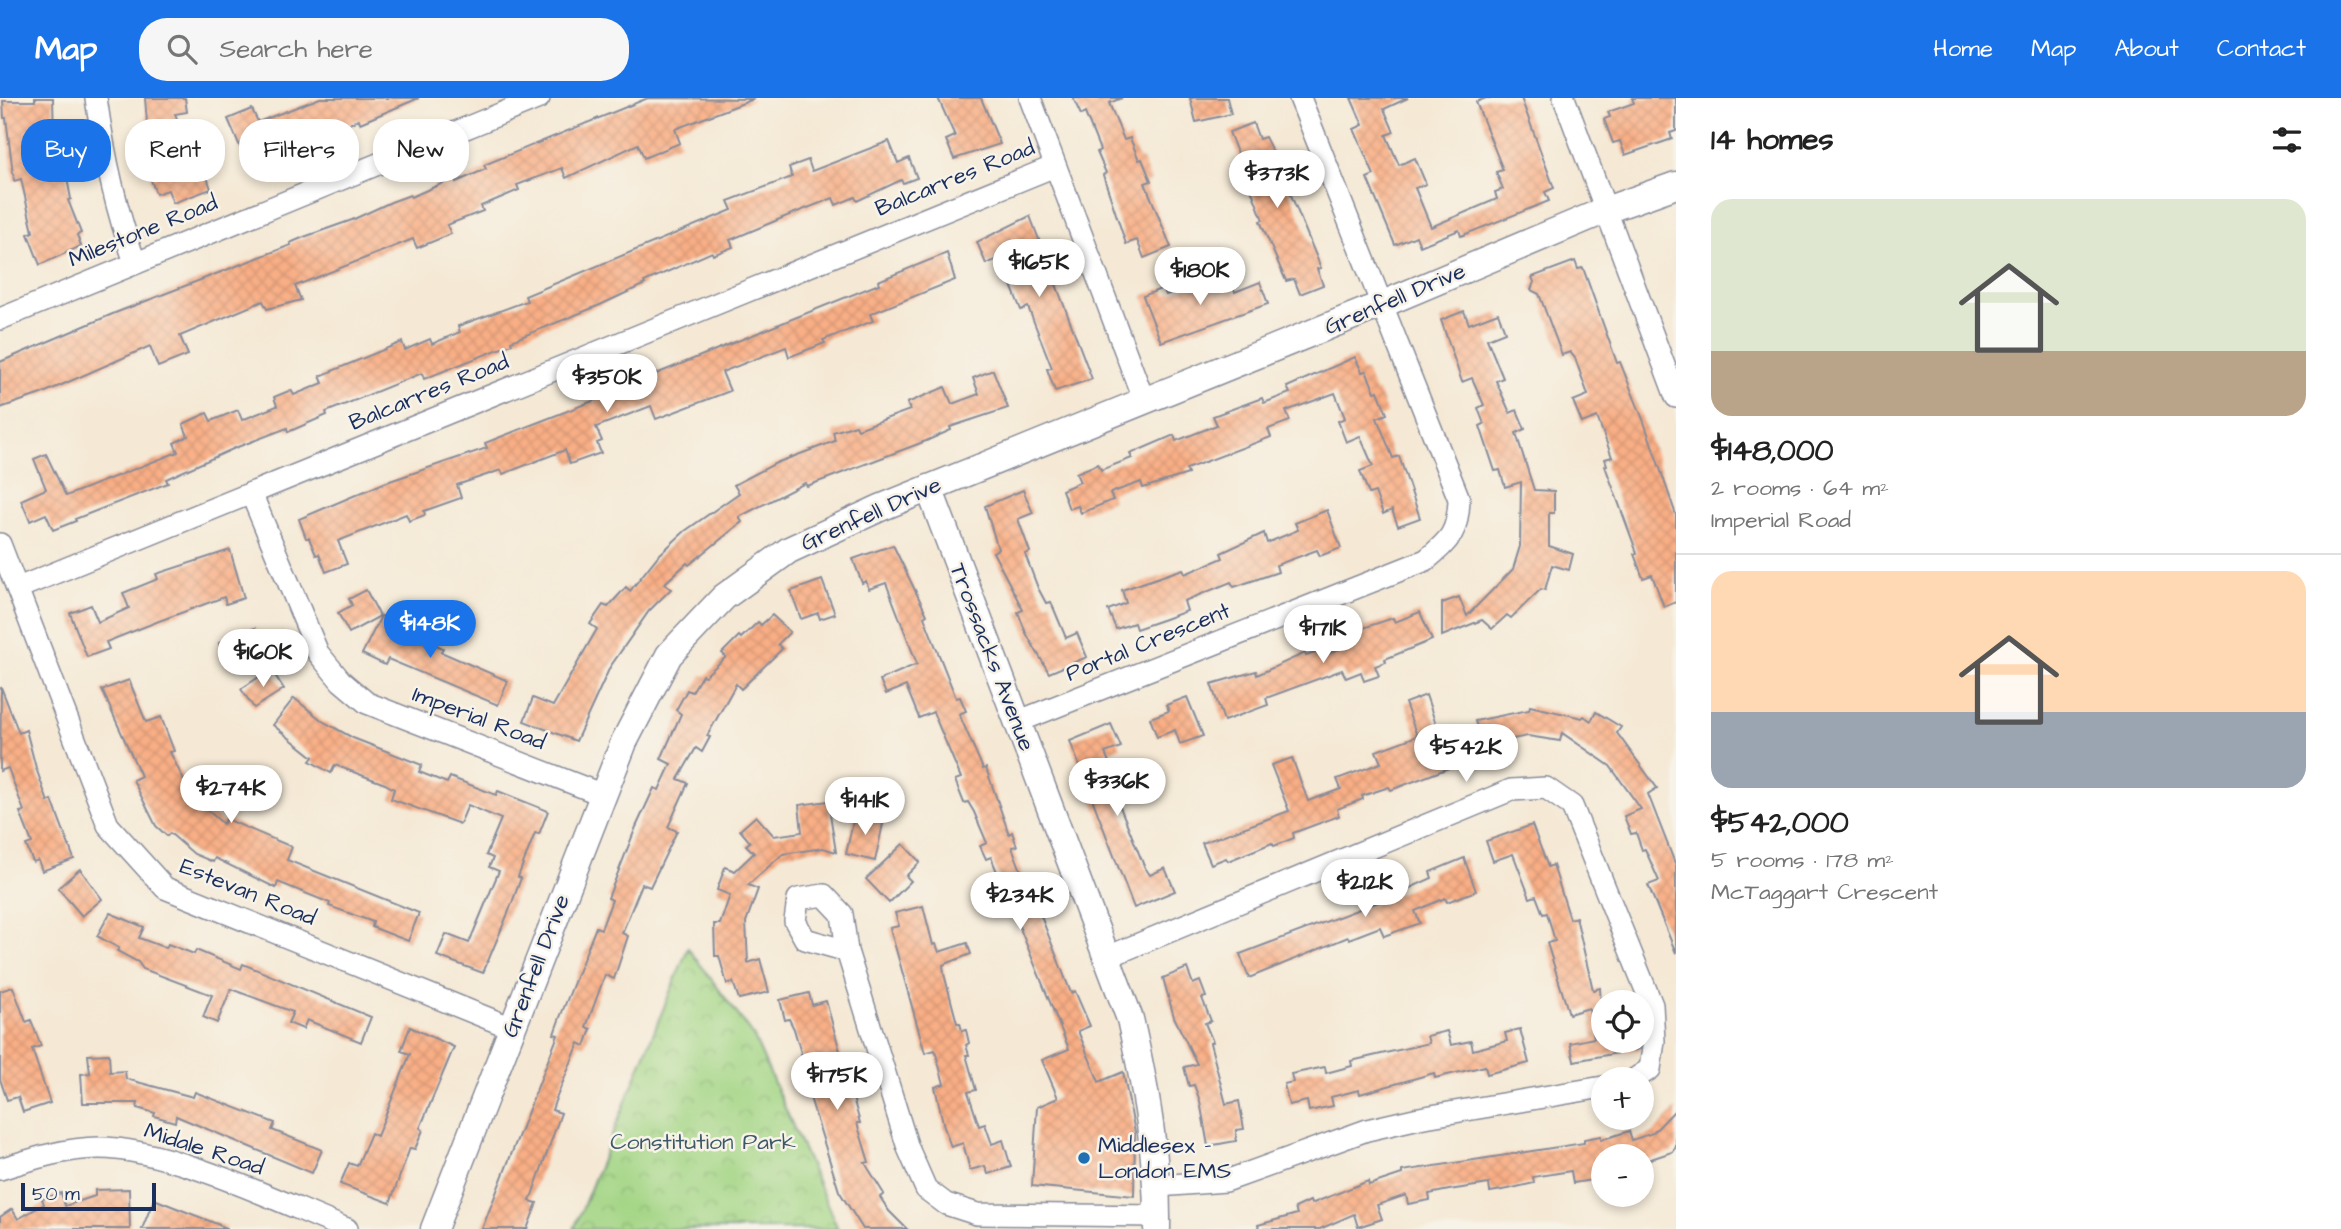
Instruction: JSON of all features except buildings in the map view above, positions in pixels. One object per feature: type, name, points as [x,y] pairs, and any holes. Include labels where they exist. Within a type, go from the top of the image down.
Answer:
[{"type":"street","points":[[96,98],[104,154],[118,215],[135,262]]},
{"type":"street","name":"Milestone Road","points":[[0,319],[539,98]]},
{"type":"street","points":[[1030,98],[1144,401]]},
{"type":"street","name":"Portal Crescent","points":[[1017,722],[1426,560],[1450,541],[1459,521],[1459,499],[1300,98]]},
{"type":"street","points":[[1564,98],[1676,397]]},
{"type":"street","name":"Balcarres Road","points":[[18,588],[1055,166]]},
{"type":"street","name":"Grenfell Drive","points":[[434,1229],[624,742],[669,655],[724,597],[789,550],[929,488],[1383,304],[1606,210],[1676,185]]},
{"type":"street","name":"Trossacks Avenue","points":[[929,488],[1130,1019],[1142,1072],[1158,1186],[1157,1223]]},
{"type":"street","name":"Imperial Road","points":[[251,493],[318,653],[341,681],[367,703],[603,795]]},
{"type":"street","name":"Estevan Road","points":[[0,544],[108,825],[165,888],[512,1028]]},
{"type":"street","points":[[1105,958],[1511,790],[1546,788],[1572,806],[1652,1006],[1654,1041],[1650,1067]]},
{"type":"street","points":[[847,951],[908,1148],[926,1189],[946,1204],[977,1214],[1157,1223]]},
{"type":"street","points":[[1158,1186],[1226,1181],[1367,1130],[1419,1118],[1591,1089]]},
{"type":"street","name":"Midale Road","points":[[0,1169],[45,1155],[99,1148],[151,1155],[347,1229]]},
{"type":"green space","name":"Constitution Park","points":[[688,948],[753,1035],[838,1229],[574,1229]]},
{"type":"place","name":"Middlesex – London EMS","points":[[1084,1158]]}]
